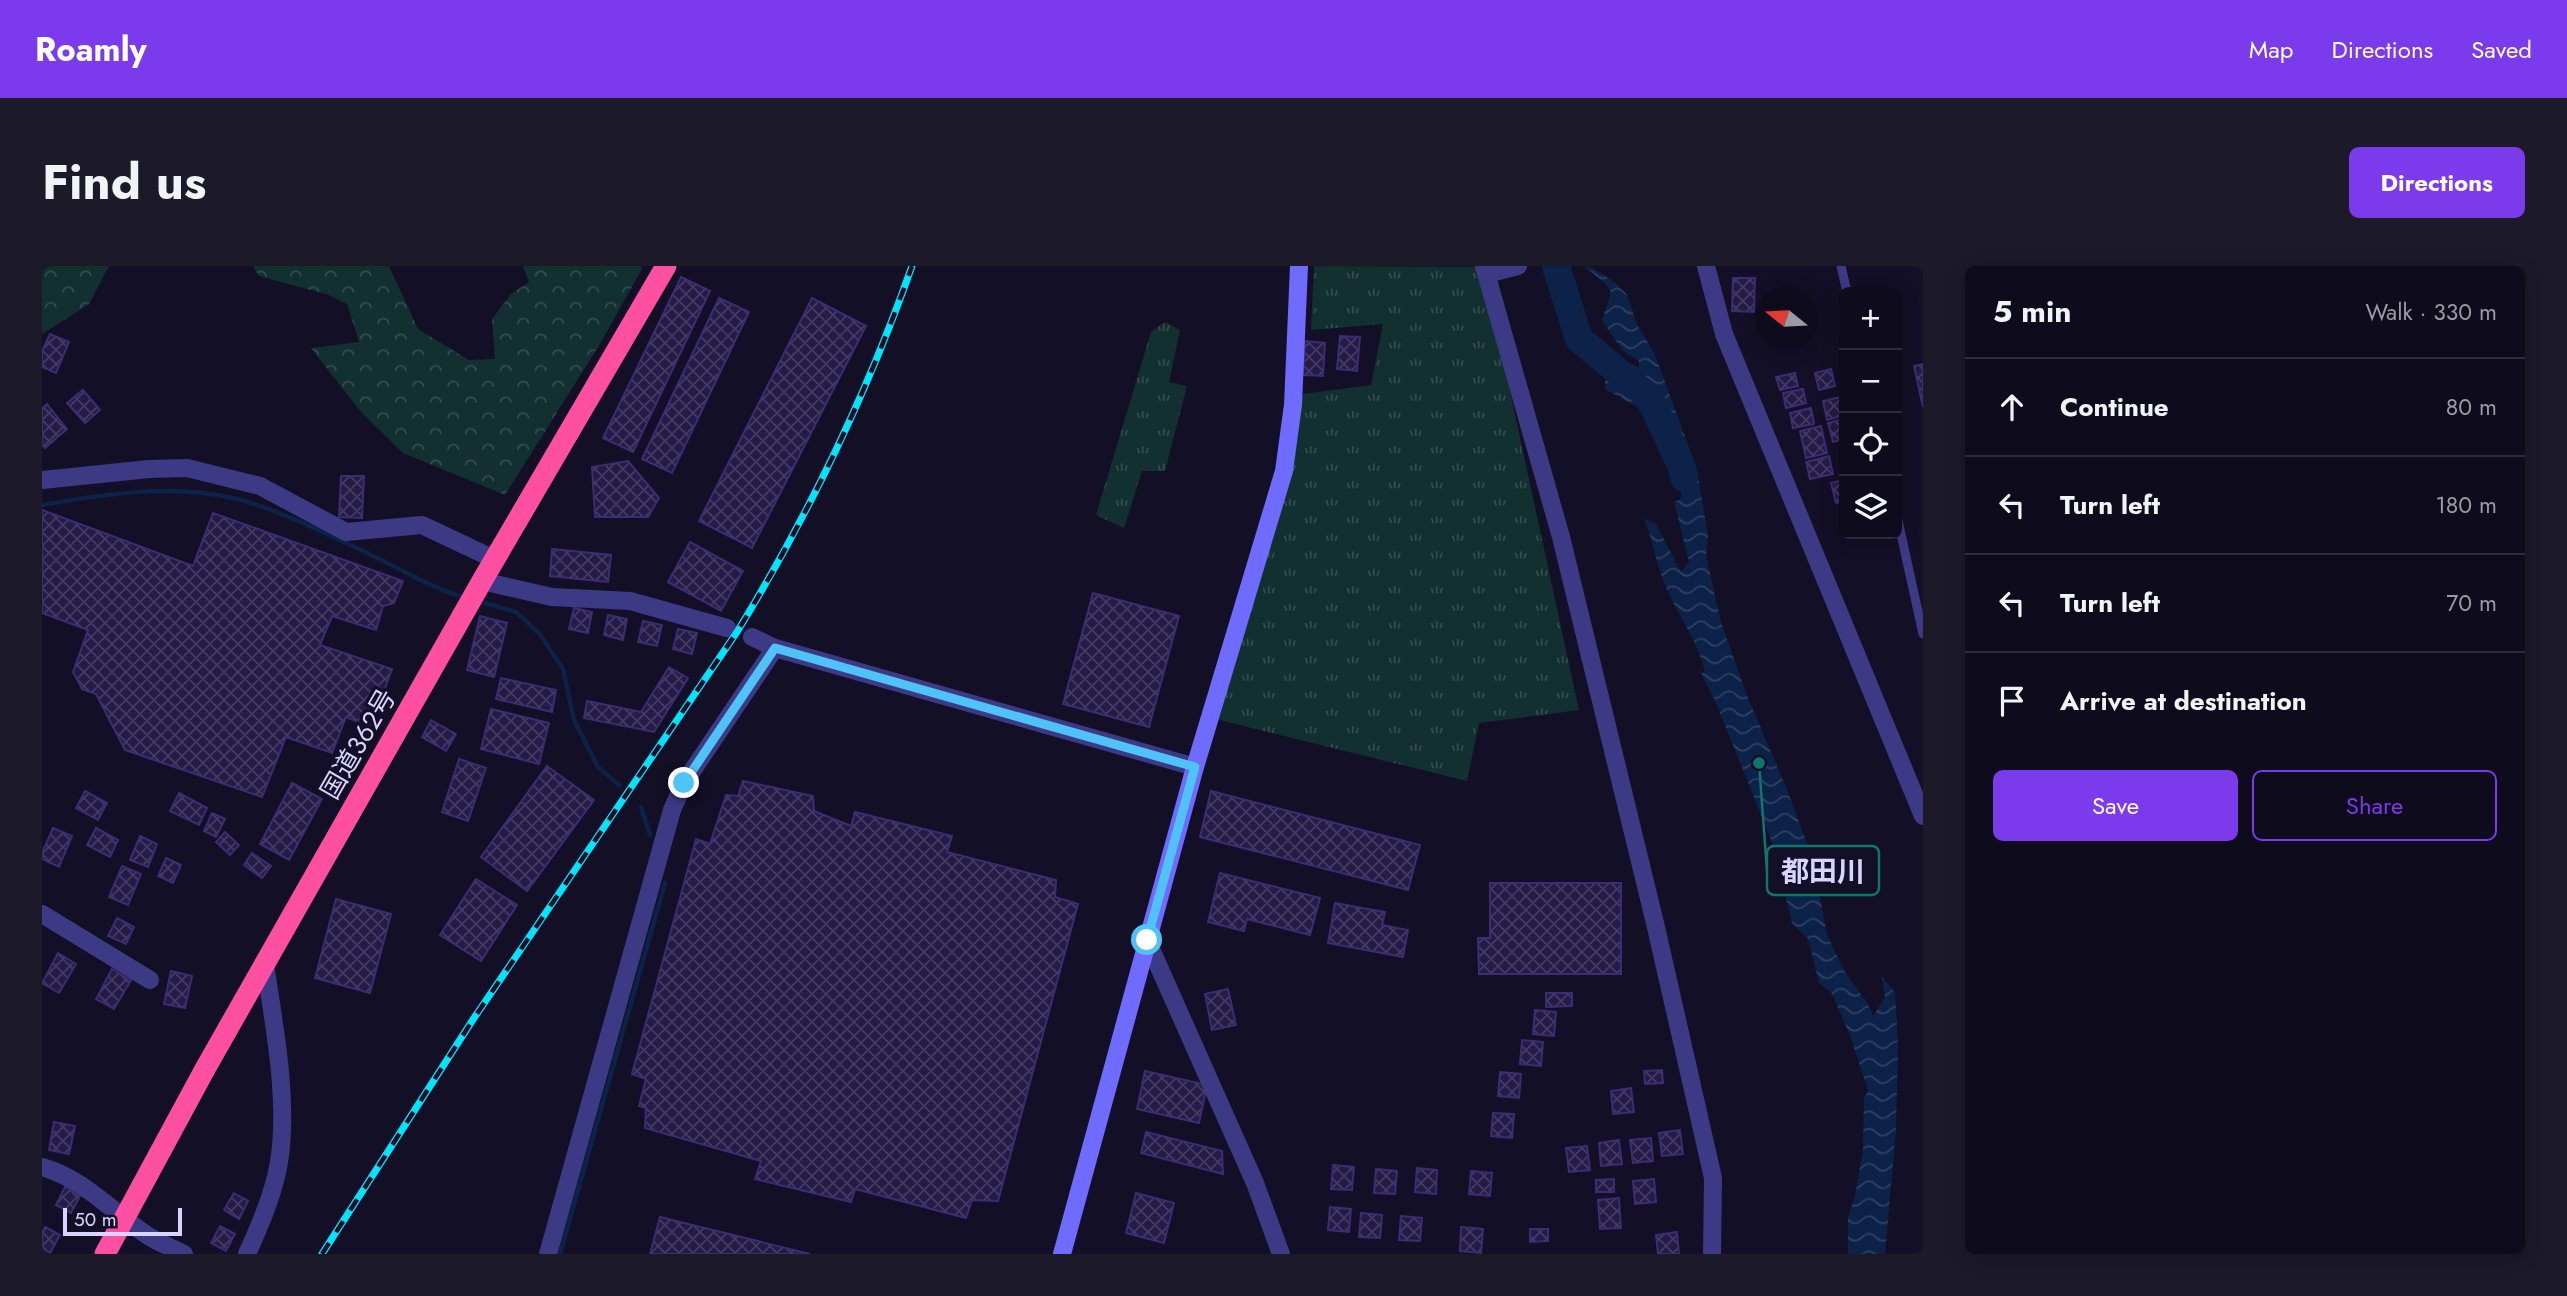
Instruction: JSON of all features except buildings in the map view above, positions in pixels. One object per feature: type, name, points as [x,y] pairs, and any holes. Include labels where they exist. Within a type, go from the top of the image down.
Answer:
[{"type":"highway","name":"国道362号","points":[[105,1254],[123,1217],[482,581],[666,266]]},
{"type":"street","points":[[1062,1254],[1195,767],[1284,471],[1293,405],[1299,266]]},
{"type":"street","points":[[1518,266],[1484,269],[1561,537],[1657,935],[1713,1178],[1712,1254]]},
{"type":"street","points":[[1706,266],[1724,334],[1923,816]]},
{"type":"street","points":[[42,480],[149,469],[187,468],[260,486],[346,532],[422,525],[496,560]]},
{"type":"street","points":[[482,581],[551,597],[630,601],[727,628]]},
{"type":"street","points":[[751,638],[775,648],[1195,767]]},
{"type":"street","points":[[548,1254],[672,810],[684,783],[775,648]]},
{"type":"street","points":[[42,914],[150,980]]},
{"type":"street","points":[[1147,940],[1203,1072],[1255,1183],[1281,1254]]},
{"type":"street","points":[[247,1254],[264,1214],[279,1164],[282,1127],[280,1083],[265,964]]},
{"type":"street","points":[[42,1167],[62,1173],[94,1192],[146,1235],[184,1254]]},
{"type":"lane","points":[[1841,266],[1846,287]]},
{"type":"lane","points":[[1902,539],[1923,634]]},
{"type":"green space","points":[[42,266],[109,266],[89,304],[42,334]]},
{"type":"green space","points":[[253,266],[389,266],[418,329],[469,360],[495,359],[492,319],[511,294],[529,282],[523,266],[641,266],[642,269],[600,344],[505,495],[403,453],[361,412],[311,348],[359,342],[347,304],[329,295],[259,276]]},
{"type":"green space","points":[[1314,266],[1483,267],[1579,710],[1479,723],[1467,781],[1219,720],[1303,394],[1371,385],[1383,324],[1311,330]]},
{"type":"green space","points":[[1165,322],[1180,330],[1169,382],[1187,386],[1165,471],[1142,471],[1124,528],[1096,515],[1151,332]]},
{"type":"water","points":[[1584,266],[1593,268],[1616,283],[1627,295],[1637,324],[1654,353],[1664,379],[1697,470],[1708,536],[1706,556],[1721,622],[1746,693],[1813,859],[1827,935],[1846,974],[1868,1004],[1873,1016],[1885,997],[1882,977],[1895,992],[1898,1045],[1896,1131],[1885,1254],[1848,1254],[1848,1217],[1855,1196],[1863,1151],[1864,1099],[1868,1090],[1849,1033],[1831,992],[1819,983],[1808,939],[1792,923],[1772,842],[1716,703],[1701,673],[1705,672],[1698,650],[1663,578],[1644,518],[1656,524],[1681,572],[1689,562],[1674,501],[1680,500],[1682,491],[1678,461],[1664,422],[1659,432],[1637,407],[1605,389],[1605,380],[1609,380],[1634,393],[1630,369],[1624,361],[1639,368],[1639,361],[1622,350],[1602,320],[1611,293],[1607,285]]},
{"type":"waterway","points":[[1556,266],[1579,339],[1649,397],[1682,467],[1684,478]]},
{"type":"waterway","points":[[42,505],[114,494],[164,491],[213,494],[237,499],[297,520],[424,582],[466,598]]},
{"type":"waterway","points":[[478,601],[516,612],[540,634],[563,669],[574,720],[598,767],[619,785]]},
{"type":"waterway","points":[[641,807],[650,835]]},
{"type":"waterway","points":[[560,1254],[665,883]]},
{"type":"railway","points":[[322,1254],[474,1018],[737,632],[788,544],[834,454],[876,361],[912,266]]},
{"type":"place","name":"都田川","points":[[1759,763]]},
{"type":"route","points":[[684,783],[775,648],[1195,767],[1147,940]]}]
